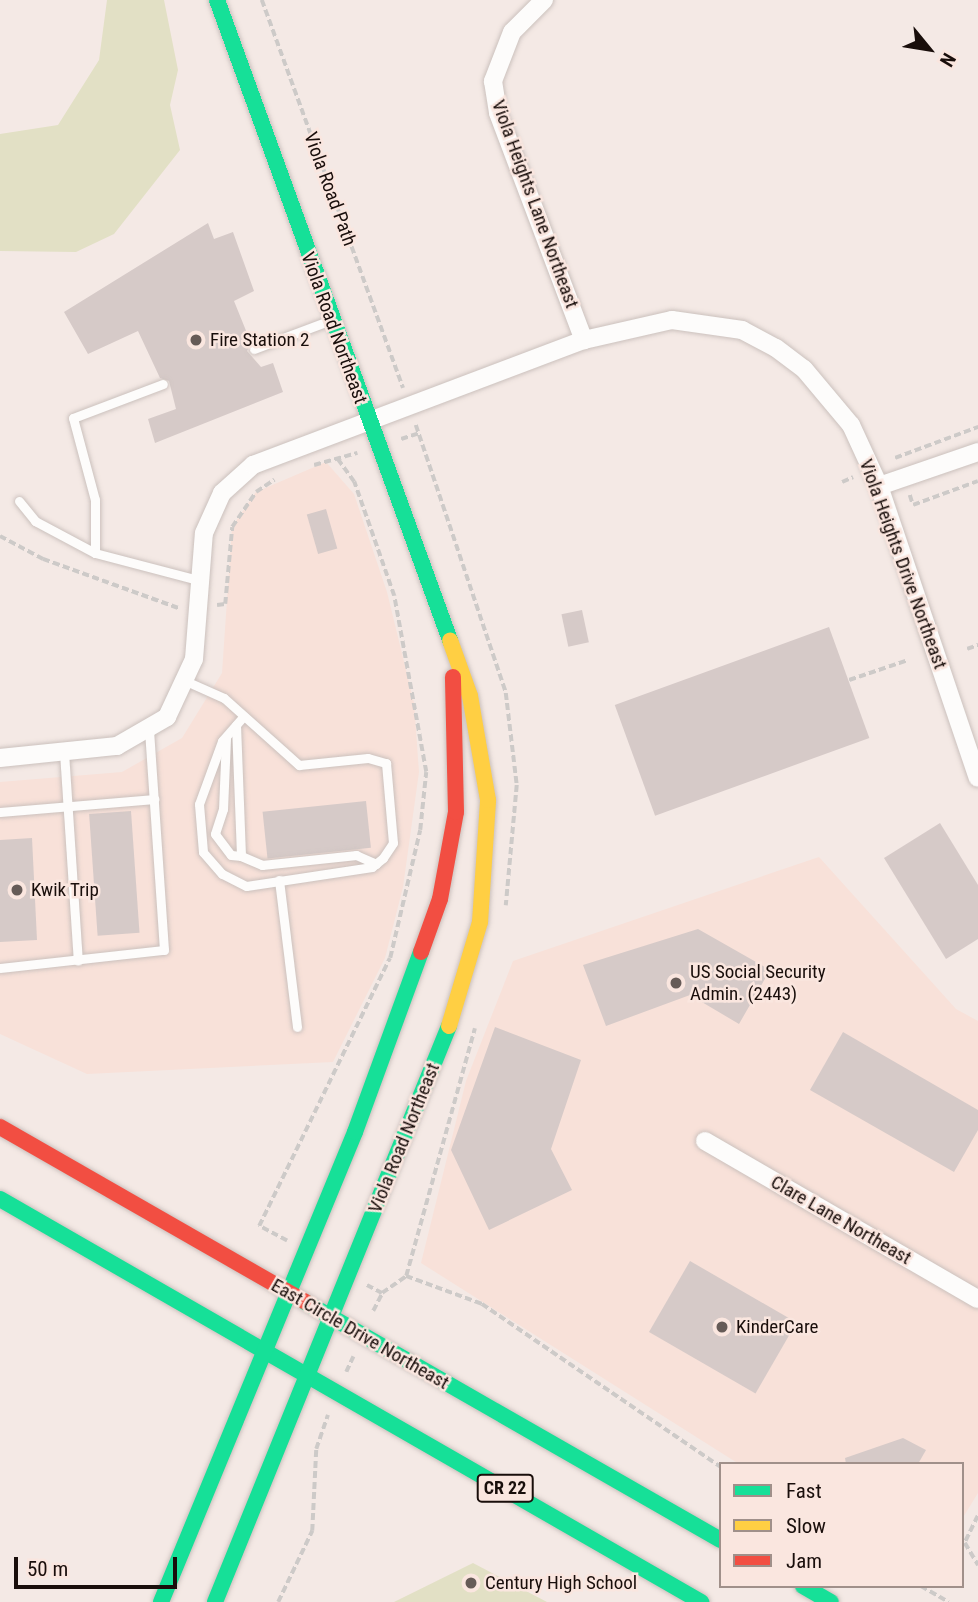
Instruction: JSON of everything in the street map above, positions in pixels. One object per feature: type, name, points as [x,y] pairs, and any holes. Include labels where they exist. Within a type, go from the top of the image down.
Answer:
[{"type":"main road","name":"Viola Road Northeast","points":[[215,1602],[430,1076],[480,922],[488,800],[470,696],[452,655],[217,0]]},
{"type":"main road","name":"Viola Road Northeast","points":[[161,1602],[290,1293],[440,899],[457,812],[452,655]]},
{"type":"main road","name":"East Circle Drive Northeast","points":[[0,1127],[719,1539]]},
{"type":"main road","name":"CR 22","points":[[0,1199],[701,1602]]},
{"type":"main road","points":[[806,1588],[831,1602]]},
{"type":"street","name":"Viola Heights Lane Northeast","points":[[544,0],[512,32],[493,81],[498,113],[584,340]]},
{"type":"street","name":"Viola Heights Drive Northeast","points":[[188,682],[198,606],[198,580],[212,512],[238,475],[367,421],[584,340],[672,320],[742,330],[776,348],[828,394],[851,425],[879,486],[978,778]]},
{"type":"street","points":[[879,486],[978,452]]},
{"type":"street","points":[[0,758],[117,746],[149,732],[188,682]]},
{"type":"street","name":"Clare Lane Northeast","points":[[705,1141],[978,1299]]},
{"type":"lane","points":[[254,349],[331,320]]},
{"type":"lane","points":[[95,553],[95,500],[73,418],[163,384]]},
{"type":"lane","points":[[19,501],[34,521],[95,553],[198,580]]},
{"type":"lane","points":[[188,682],[224,698],[299,765],[380,758],[386,763],[393,843],[376,864],[246,886],[222,874],[203,852],[199,804],[226,737],[244,716]]},
{"type":"lane","points":[[236,725],[241,856]]},
{"type":"lane","points":[[0,968],[164,950],[149,732]]},
{"type":"lane","points":[[226,737],[223,809],[215,834],[231,855],[241,856],[262,865],[356,855],[376,864]]},
{"type":"lane","points":[[64,752],[65,808],[78,961]]},
{"type":"lane","points":[[0,812],[154,799]]},
{"type":"lane","points":[[279,880],[296,1027]]},
{"type":"path","name":"Viola Road Path","points":[[262,0],[399,377]]},
{"type":"path","points":[[899,456],[978,427]]},
{"type":"path","points":[[305,467],[337,459]]},
{"type":"path","points":[[0,536],[173,608],[225,604],[232,527],[256,492],[285,474]]},
{"type":"path","points":[[913,505],[978,481]]},
{"type":"path","points":[[967,649],[978,645]]},
{"type":"path","points":[[849,680],[908,660]]},
{"type":"path","points":[[278,1602],[312,1531],[322,1431],[336,1393],[382,1293],[406,1276],[482,1304],[719,1466]]},
{"type":"path","points":[[978,1516],[965,1543],[978,1565]]},
{"type":"path","points":[[924,1588],[949,1602]]},
{"type":"shaded area","points":[[107,0],[164,0],[178,70],[170,105],[180,150],[114,234],[76,252],[0,251],[0,134],[58,125],[99,60]]},
{"type":"shaded area","points":[[326,462],[354,494],[387,592],[414,703],[419,772],[403,887],[385,958],[333,1062],[87,1074],[0,1034],[0,782],[122,772],[182,738],[222,673],[232,527],[256,492]]},
{"type":"shaded area","points":[[819,857],[956,1009],[978,1021],[978,1493],[964,1516],[964,1462],[736,1462],[421,1263],[466,1081],[513,961]]},
{"type":"shaded area","name":"Century High School","points":[[473,1563],[547,1602],[394,1602]]},
{"type":"building","name":"Fire Station 2","points":[[208,223],[214,239],[233,232],[254,291],[234,301],[251,343],[247,351],[261,367],[273,363],[283,392],[155,443],[148,419],[176,409],[169,381],[160,378],[138,331],[88,354],[64,312]]},
{"type":"building","points":[[326,509],[337,548],[318,554],[307,515]]},
{"type":"building","points":[[582,610],[589,642],[568,647],[561,614]]},
{"type":"building","points":[[829,627],[869,738],[655,816],[615,705]]},
{"type":"building","points":[[366,801],[371,848],[267,859],[263,812]]},
{"type":"building","points":[[131,811],[140,933],[98,936],[89,814]]},
{"type":"building","points":[[940,823],[978,885],[978,939],[946,959],[884,858]]},
{"type":"building","name":"Kwik Trip","points":[[32,838],[37,940],[0,942],[0,840]]},
{"type":"building","name":"US Social Security Admin. (2443)","points":[[698,929],[770,970],[739,1024],[690,995],[606,1026],[583,965]]},
{"type":"building","points":[[495,1027],[581,1060],[551,1149],[572,1190],[489,1230],[451,1150]]},
{"type":"building","points":[[843,1032],[978,1110],[978,1130],[954,1172],[810,1090]]},
{"type":"building","name":"KinderCare","points":[[690,1261],[797,1322],[756,1394],[649,1332]]},
{"type":"building","points":[[903,1438],[926,1450],[919,1462],[846,1462],[845,1458]]},
{"type":"traffic: fast","points":[[217,0],[450,640]]},
{"type":"traffic: fast","points":[[161,1602],[355,1132],[421,952]]},
{"type":"traffic: fast","points":[[215,1602],[449,1026]]},
{"type":"traffic: fast","points":[[0,1199],[701,1602]]},
{"type":"traffic: fast","points":[[305,1302],[719,1539]]},
{"type":"traffic: fast","points":[[806,1588],[831,1602]]},
{"type":"traffic: slow","points":[[449,1026],[480,922],[488,800],[470,696],[450,640]]},
{"type":"traffic: jam","points":[[421,952],[440,899],[456,812],[453,677]]},
{"type":"traffic: jam","points":[[0,1127],[305,1302]]},
{"type":"place","name":"Fire Station 2","points":[[196,340]]},
{"type":"place","name":"Kwik Trip","points":[[17,890]]},
{"type":"place","name":"US Social Security Admin. (2443)","points":[[676,983]]},
{"type":"place","name":"KinderCare","points":[[722,1327]]},
{"type":"place","name":"Century High School","points":[[471,1583]]}]
